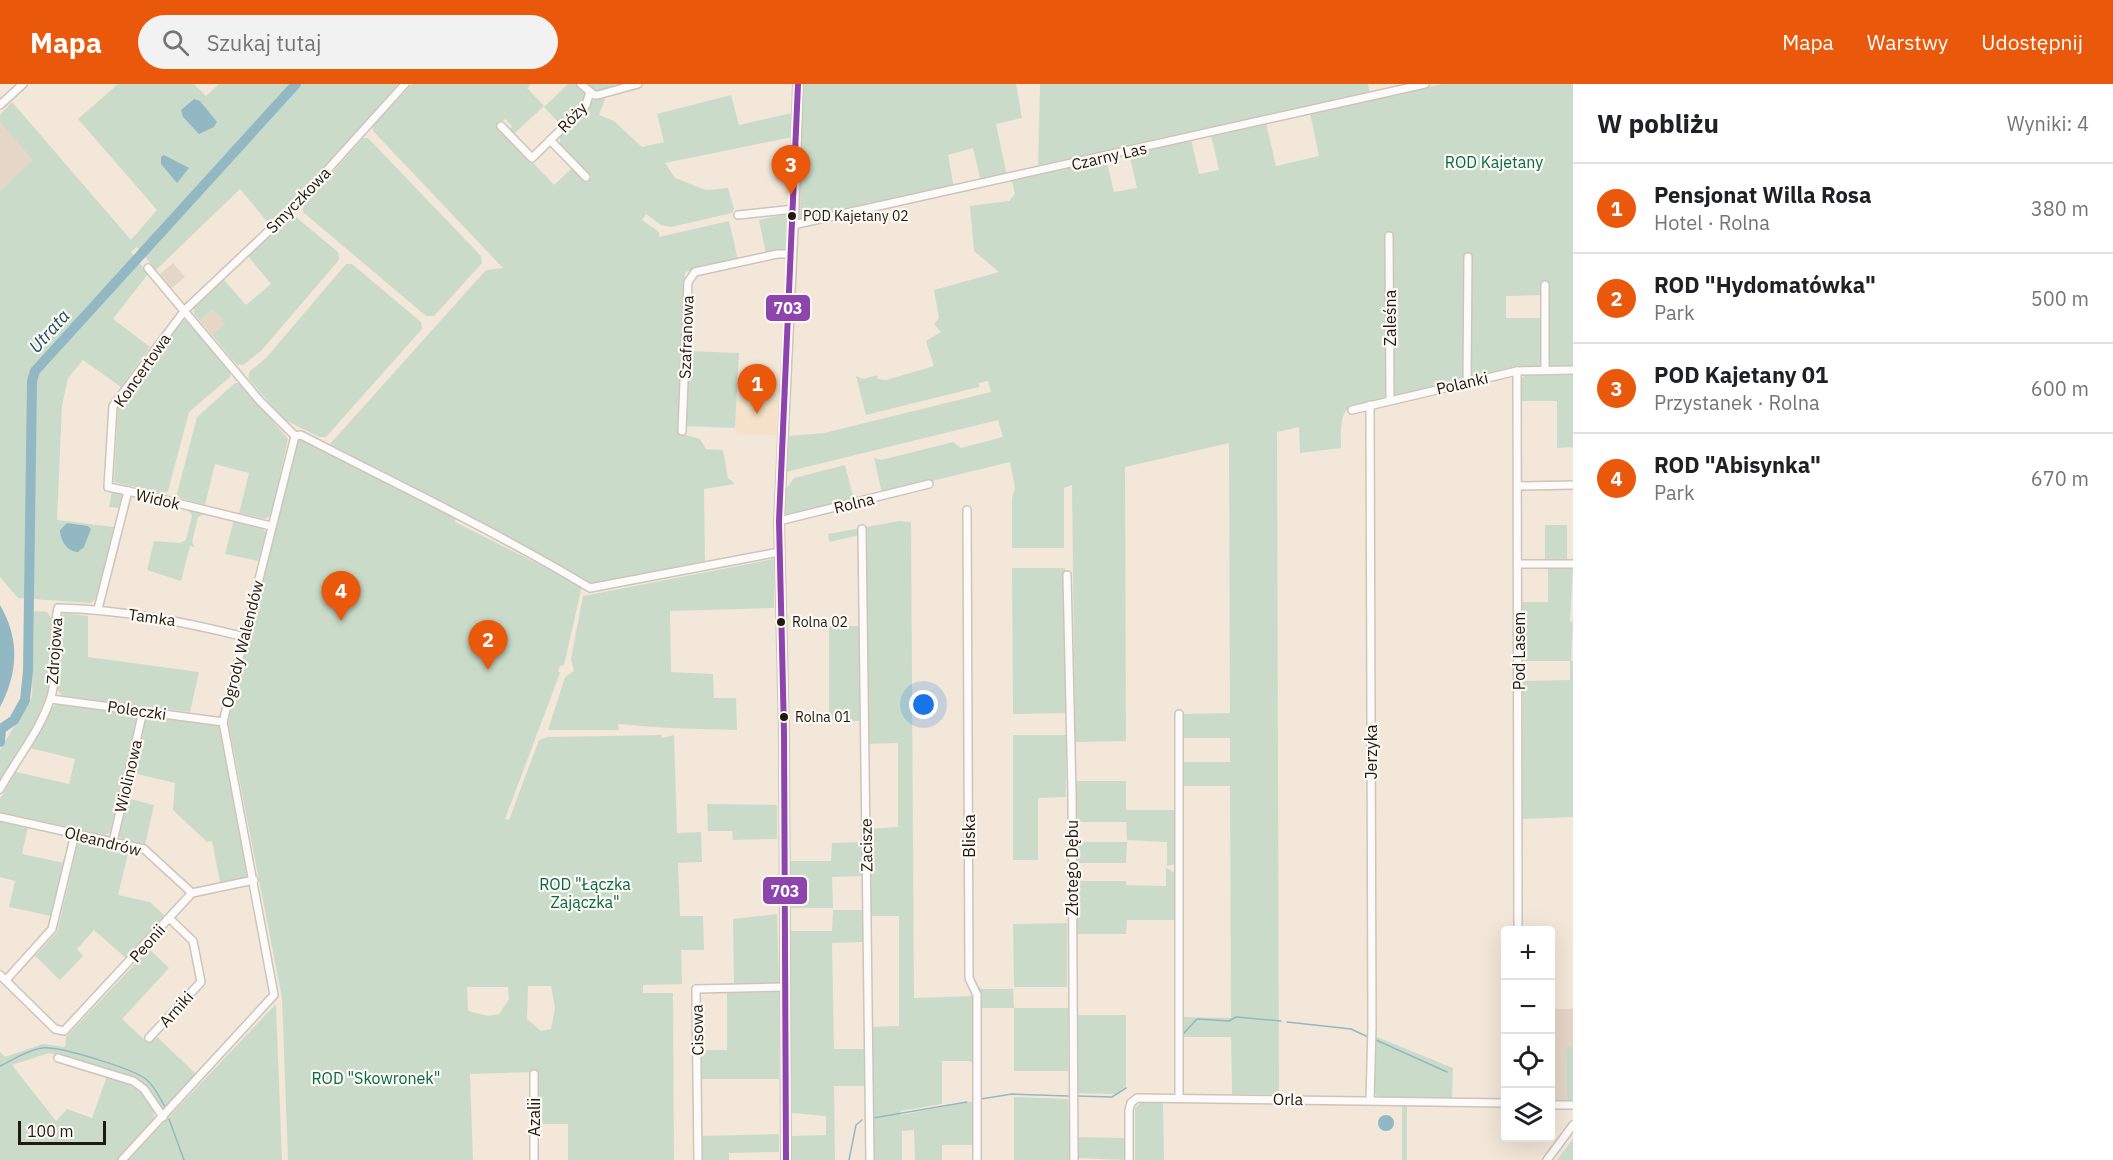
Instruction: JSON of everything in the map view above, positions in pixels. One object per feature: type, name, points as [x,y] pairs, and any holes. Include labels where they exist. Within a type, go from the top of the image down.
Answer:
[{"type":"street","points":[[0,105],[23,84]]},
{"type":"street","name":"Smyczkowa","points":[[185,310],[293,208],[405,84]]},
{"type":"street","points":[[581,84],[590,92],[598,95],[638,84]]},
{"type":"street","points":[[786,1160],[784,732],[779,522],[798,84]]},
{"type":"street","name":"Czarny Las","points":[[793,225],[1425,84]]},
{"type":"street","name":"Róży","points":[[501,126],[532,158],[586,105],[590,92]]},
{"type":"street","name":"Róży","points":[[550,140],[586,177]]},
{"type":"street","points":[[738,215],[794,209]]},
{"type":"street","name":"Zaleśna","points":[[1389,236],[1390,399]]},
{"type":"street","name":"Szafranowa","points":[[682,431],[688,282],[691,277],[695,272],[777,254],[791,254]]},
{"type":"street","points":[[1467,382],[1468,257]]},
{"type":"street","points":[[148,268],[260,400],[295,436],[301,435],[470,521],[557,567],[590,588],[779,552]]},
{"type":"street","points":[[1545,285],[1545,370]]},
{"type":"street","name":"Koncertowa","points":[[128,492],[108,487],[113,406],[185,310]]},
{"type":"street","name":"Polanki","points":[[1352,410],[1390,399],[1517,371],[1573,370]]},
{"type":"street","name":"Pod Lasem","points":[[1517,371],[1518,926]]},
{"type":"street","name":"Jerzyka","points":[[1370,405],[1372,1028],[1370,1100]]},
{"type":"street","name":"Ogrody Walendów","points":[[122,1160],[274,995],[223,722],[295,436]]},
{"type":"street","name":"Rolna","points":[[779,522],[929,484]]},
{"type":"street","points":[[1518,486],[1573,485]]},
{"type":"street","name":"Widok","points":[[98,609],[128,492],[271,526]]},
{"type":"street","name":"Bliska","points":[[967,510],[969,978],[976,995],[977,1160]]},
{"type":"street","name":"Zacisze","points":[[862,530],[870,1160]]},
{"type":"street","points":[[1519,564],[1573,564]]},
{"type":"street","name":"Złotego Dębu","points":[[1067,575],[1072,804],[1074,1160]]},
{"type":"street","name":"Tamka","points":[[58,608],[98,609],[173,619],[245,637]]},
{"type":"street","name":"Zdrojowa","points":[[0,789],[35,731],[51,699],[55,621],[58,608]]},
{"type":"street","name":"Poleczki","points":[[51,699],[223,722]]},
{"type":"street","name":"Wiolinowa","points":[[112,842],[143,711]]},
{"type":"street","points":[[1179,714],[1179,1098]]},
{"type":"street","name":"Oleandrów","points":[[0,817],[144,849],[192,893]]},
{"type":"street","points":[[3,977],[52,929],[75,834]]},
{"type":"street","points":[[192,893],[254,880]]},
{"type":"street","name":"Peonii","points":[[3,977],[55,1029],[68,1029],[192,893]]},
{"type":"street","name":"Arniki","points":[[149,1038],[201,982],[193,941],[169,918]]},
{"type":"street","name":"Cisowa","points":[[698,1160],[696,989],[785,987]]},
{"type":"street","points":[[58,1058],[133,1080],[144,1089],[163,1117]]},
{"type":"street","name":"Azalii","points":[[534,1074],[534,1160]]},
{"type":"street","name":"Orla","points":[[1130,1160],[1131,1103],[1137,1098],[1501,1103]]},
{"type":"street","points":[[1555,1105],[1573,1106]]},
{"type":"street","points":[[1547,1160],[1573,1125]]},
{"type":"shaded area","points":[[0,122],[34,160],[0,190]]},
{"type":"shaded area","points":[[173,263],[185,277],[172,288],[160,274]]},
{"type":"shaded area","points":[[213,310],[225,323],[212,335],[200,321]]},
{"type":"shaded area","points":[[737,399],[778,400],[776,435],[735,434]]},
{"type":"shaded area","points":[[1555,1009],[1573,1009],[1573,1047],[1566,1047],[1567,1100],[1555,1100]]},
{"type":"green space","points":[[118,84],[194,84],[206,96],[219,84],[398,84],[307,188],[270,225],[240,189],[156,270],[137,247],[131,252],[148,274],[113,319],[150,347],[121,387],[83,360],[68,378],[62,406],[57,520],[114,527],[97,597],[91,603],[18,598],[0,577],[0,190],[33,160],[0,122],[0,115],[12,102],[131,240],[157,210],[78,119]]},
{"type":"green space","points":[[412,84],[531,84],[527,88],[544,106],[514,134],[510,129],[512,126],[505,119],[498,126],[554,185],[572,168],[587,183],[592,177],[560,145],[560,136],[595,99],[605,99],[599,115],[614,121],[642,147],[664,142],[657,114],[731,95],[739,125],[792,113],[792,137],[665,163],[675,178],[706,190],[728,188],[734,209],[732,213],[671,227],[661,225],[646,214],[642,220],[659,232],[659,237],[729,221],[738,260],[685,272],[679,430],[682,434],[700,439],[706,449],[723,450],[728,478],[735,484],[704,489],[705,561],[586,585],[569,570],[330,444],[486,270],[503,268],[373,131],[373,126]]},
{"type":"green space","points":[[568,84],[577,84],[586,92],[586,100],[561,125],[544,107]]},
{"type":"green space","points":[[585,84],[628,84],[596,93]]},
{"type":"green space","points":[[803,84],[1016,84],[1022,118],[996,124],[1007,176],[981,182],[973,148],[948,155],[954,188],[877,204],[868,202],[864,206],[821,213],[820,217],[800,221]]},
{"type":"green space","points":[[1040,84],[1368,84],[1370,94],[1038,169]]},
{"type":"green space","name":"ROD Kajetany","points":[[1442,84],[1573,84],[1573,366],[1548,366],[1547,282],[1543,280],[1542,295],[1506,296],[1506,318],[1542,318],[1542,366],[1513,368],[1472,379],[1470,377],[1470,255],[1465,255],[1465,381],[1393,397],[1387,235],[1387,398],[1354,405],[1348,409],[1342,422],[1341,448],[1300,453],[1299,427],[1277,432],[1279,1095],[1232,1094],[1231,1037],[1183,1037],[1183,1017],[1231,1018],[1230,786],[1182,786],[1182,762],[1230,762],[1230,738],[1182,738],[1182,714],[1230,713],[1229,443],[1125,467],[1126,741],[1075,742],[1072,485],[1064,488],[1064,548],[1012,548],[1012,498],[1015,488],[1010,462],[882,493],[874,458],[881,460],[953,442],[961,448],[1003,437],[998,420],[786,472],[788,436],[824,433],[991,392],[988,381],[979,383],[979,387],[866,415],[856,376],[864,379],[877,375],[878,379],[886,380],[934,366],[926,341],[941,332],[934,324],[939,318],[934,290],[999,272],[974,251],[970,206],[1009,201],[1015,194],[1012,181],[1106,158],[1114,192],[1137,188],[1129,153],[1191,139],[1199,174],[1219,170],[1211,135],[1266,123],[1276,166],[1319,156],[1310,113]]},
{"type":"green space","points":[[363,138],[368,138],[481,256],[482,263],[434,316],[426,316],[303,212],[303,206]]},
{"type":"green space","points":[[790,213],[787,250],[766,254],[759,220]]},
{"type":"green space","points":[[291,217],[296,217],[338,252],[339,260],[261,351],[243,365],[237,365],[212,335],[225,323],[213,310],[200,321],[194,314],[194,307],[224,280],[246,305],[271,284],[248,256]]},
{"type":"green space","points":[[346,264],[352,264],[421,322],[422,329],[326,437],[319,437],[283,419],[248,378],[250,371],[266,358]]},
{"type":"green space","points":[[187,320],[230,370],[230,377],[189,412],[168,491],[163,494],[114,482],[118,406],[182,321]]},
{"type":"green space","points":[[689,351],[739,353],[735,428],[685,426]]},
{"type":"green space","points":[[1573,374],[1573,447],[1557,448],[1557,401],[1521,401],[1521,379],[1526,375]]},
{"type":"green space","points":[[235,383],[242,384],[288,439],[271,515],[265,519],[239,513],[249,473],[215,464],[205,505],[180,498],[177,494],[197,417]]},
{"type":"green space","points":[[298,437],[456,517],[455,522],[582,586],[564,665],[560,666],[558,671],[560,673],[505,819],[509,820],[539,740],[548,737],[661,735],[662,738],[674,735],[677,833],[701,832],[702,862],[678,863],[680,916],[703,916],[704,950],[681,950],[682,984],[643,985],[643,993],[673,993],[674,1160],[568,1160],[568,1124],[537,1124],[536,1072],[470,1074],[473,1160],[288,1160],[282,998],[228,721]],"holes":[[[528,986],[551,986],[555,1008],[551,1029],[541,1031],[527,1019]],[[467,987],[508,987],[509,999],[499,1014],[488,1016],[468,1011]]]},
{"type":"green space","points":[[845,465],[854,500],[785,516],[786,489],[794,478]]},
{"type":"green space","points":[[112,491],[122,495],[119,508],[109,507]]},
{"type":"green space","points":[[188,510],[205,514],[198,517],[192,542],[195,547],[190,546],[181,581],[147,570],[154,541],[180,543],[186,540],[192,516]]},
{"type":"green space","points":[[234,520],[262,527],[266,533],[258,561],[225,554]]},
{"type":"green space","points":[[899,521],[911,522],[914,998],[974,996],[974,1066],[970,1061],[942,1061],[942,1104],[900,1111],[901,1115],[974,1101],[974,1145],[942,1145],[942,1160],[915,1160],[914,1130],[902,1131],[902,1160],[873,1160],[870,1027],[899,1026],[899,916],[870,916],[868,829],[898,827],[898,743],[868,744],[865,534],[829,542],[828,534]]},
{"type":"green space","points":[[1545,525],[1567,525],[1567,560],[1545,560]]},
{"type":"green space","points":[[774,559],[774,608],[670,611],[671,672],[713,674],[714,698],[736,698],[737,730],[618,724],[619,730],[548,730],[565,677],[574,671],[571,659],[583,596]]},
{"type":"green space","points":[[1548,567],[1573,568],[1570,621],[1573,622],[1571,661],[1573,661],[1573,817],[1522,819],[1523,681],[1570,680],[1570,661],[1522,661],[1522,602],[1548,602]]},
{"type":"green space","points":[[1012,568],[1065,568],[1066,713],[1013,714]]},
{"type":"green space","points":[[34,611],[47,612],[51,618],[49,690],[35,723],[0,783],[0,750],[32,697]]},
{"type":"green space","points":[[64,613],[88,616],[88,657],[199,672],[190,712],[63,696],[58,691],[59,618]]},
{"type":"green space","points":[[829,626],[860,626],[861,721],[829,721]]},
{"type":"green space","points":[[57,704],[133,714],[137,720],[110,833],[104,835],[0,812],[0,799],[16,772],[69,784],[75,759],[30,748],[51,709]]},
{"type":"green space","points":[[151,716],[215,724],[221,729],[248,872],[245,878],[220,882],[212,841],[207,842],[173,810],[175,783],[133,773],[145,720]]},
{"type":"green space","points":[[1013,735],[1066,735],[1066,797],[1038,798],[1038,860],[1013,860]]},
{"type":"green space","points":[[1075,781],[1126,781],[1126,810],[1175,810],[1175,864],[1167,866],[1167,842],[1127,840],[1126,822],[1075,822]]},
{"type":"green space","points":[[127,798],[154,805],[145,845],[122,840],[118,834]]},
{"type":"green space","points":[[707,804],[777,805],[777,839],[733,840],[732,831],[708,831]]},
{"type":"green space","points":[[0,821],[28,827],[22,854],[64,863],[51,916],[9,907],[15,881],[0,877]]},
{"type":"green space","points":[[83,840],[129,850],[118,895],[150,902],[166,917],[127,959],[94,930],[77,949],[83,956],[60,980],[35,956],[57,932],[78,843]]},
{"type":"green space","points":[[862,842],[863,876],[832,877],[833,908],[789,908],[790,861],[831,861],[832,843]]},
{"type":"green space","points":[[1075,842],[1127,842],[1126,863],[1075,863]]},
{"type":"green space","points":[[1166,868],[1175,873],[1175,920],[1127,920],[1126,934],[1076,934],[1075,881],[1126,881],[1126,885],[1166,886]]},
{"type":"green space","points":[[833,910],[863,910],[863,942],[832,943],[834,1049],[864,1049],[865,1086],[834,1086],[835,1160],[790,1160],[792,1136],[826,1135],[826,1116],[792,1113],[789,931],[832,931]]},
{"type":"green space","points":[[777,914],[779,984],[734,984],[733,919]]},
{"type":"green space","points":[[1067,923],[1067,987],[1014,987],[1013,924]]},
{"type":"green space","points":[[149,949],[169,968],[122,1019],[148,1043],[156,1036],[197,1075],[163,1111],[143,1084],[96,1065],[49,1053],[12,1065],[56,1121],[67,1109],[92,1118],[107,1076],[131,1086],[145,1097],[150,1103],[154,1119],[117,1160],[0,1160],[0,1052],[5,1057],[43,1044],[65,1047],[66,1037]]},
{"type":"green space","points":[[977,985],[982,989],[1013,989],[1014,1008],[981,1008],[981,993]]},
{"type":"green space","points":[[779,992],[779,1079],[701,1079],[700,1050],[727,1050],[727,993]]},
{"type":"green space","points":[[276,1004],[282,1160],[128,1160]]},
{"type":"green space","points":[[1014,1008],[1068,1008],[1068,1071],[1014,1071]]},
{"type":"green space","points":[[1076,1015],[1126,1015],[1126,1086],[1115,1094],[1077,1093]]},
{"type":"green space","points":[[1377,1037],[1453,1068],[1452,1098],[1378,1097],[1374,1093],[1374,1043]]},
{"type":"green space","points":[[1566,1047],[1573,1047],[1573,1101],[1567,1100]]},
{"type":"green space","points":[[1014,1097],[1068,1099],[1070,1160],[1014,1160]]},
{"type":"green space","points":[[1142,1102],[1163,1103],[1164,1160],[1135,1160],[1135,1108]]},
{"type":"green space","points":[[1402,1104],[1407,1104],[1407,1160],[1402,1160]]},
{"type":"green space","points":[[779,1134],[779,1152],[729,1153],[729,1160],[702,1160],[701,1136]]},
{"type":"green space","points":[[1077,1137],[1125,1138],[1125,1160],[1077,1158]]},
{"type":"green space","points":[[1573,1139],[1573,1160],[1557,1160]]},
{"type":"water","points":[[194,99],[200,101],[217,122],[214,127],[199,134],[183,117],[181,110]]},
{"type":"water","points":[[164,155],[189,168],[177,183],[161,164],[161,157]]},
{"type":"water","points":[[67,523],[88,526],[91,529],[84,547],[78,552],[67,548],[61,538],[60,530]]},
{"type":"water","points":[[0,605],[11,630],[14,656],[10,682],[0,707]]},
{"type":"water","points":[[1386,1115],[1392,1117],[1394,1123],[1392,1129],[1386,1131],[1380,1129],[1378,1123],[1380,1117]]},
{"type":"waterway","name":"Utrata","points":[[0,742],[1,729],[14,720],[25,700],[28,671],[32,381],[35,371],[296,84]]},
{"type":"waterway","points":[[1183,1034],[1197,1019],[1229,1021],[1236,1017],[1281,1021]]},
{"type":"waterway","points":[[1287,1022],[1351,1029],[1368,1037]]},
{"type":"waterway","points":[[1376,1040],[1447,1072]]},
{"type":"waterway","points":[[0,1066],[42,1048],[80,1054],[140,1075],[152,1086],[165,1107]]},
{"type":"waterway","points":[[1077,1096],[1112,1097],[1126,1088]]},
{"type":"waterway","points":[[981,1099],[1012,1094],[1068,1096]]},
{"type":"waterway","points":[[873,1118],[967,1102]]},
{"type":"waterway","points":[[169,1119],[184,1160]]},
{"type":"waterway","points":[[849,1160],[856,1125],[862,1120]]},
{"type":"transit line","name":"703","points":[[786,1160],[784,732],[779,521],[798,84]]},
{"type":"place","name":"POD Kajetany 01","points":[[791,195]]},
{"type":"place","name":"POD Kajetany 02","points":[[792,216]]},
{"type":"place","name":"Pensjonat Willa Rosa","points":[[757,414]]},
{"type":"place","name":"ROD \"Abisynka\"","points":[[341,621]]},
{"type":"place","name":"Rolna 02","points":[[781,622]]},
{"type":"place","name":"ROD \"Hydomatówka\"","points":[[488,670]]},
{"type":"place","name":"Rolna 01","points":[[784,717]]},
{"type":"park label","name":"ROD \"Łączka Zajączka\"","points":[[585,893]]},
{"type":"park label","name":"ROD \"Skowronek\"","points":[[376,1078]]}]
